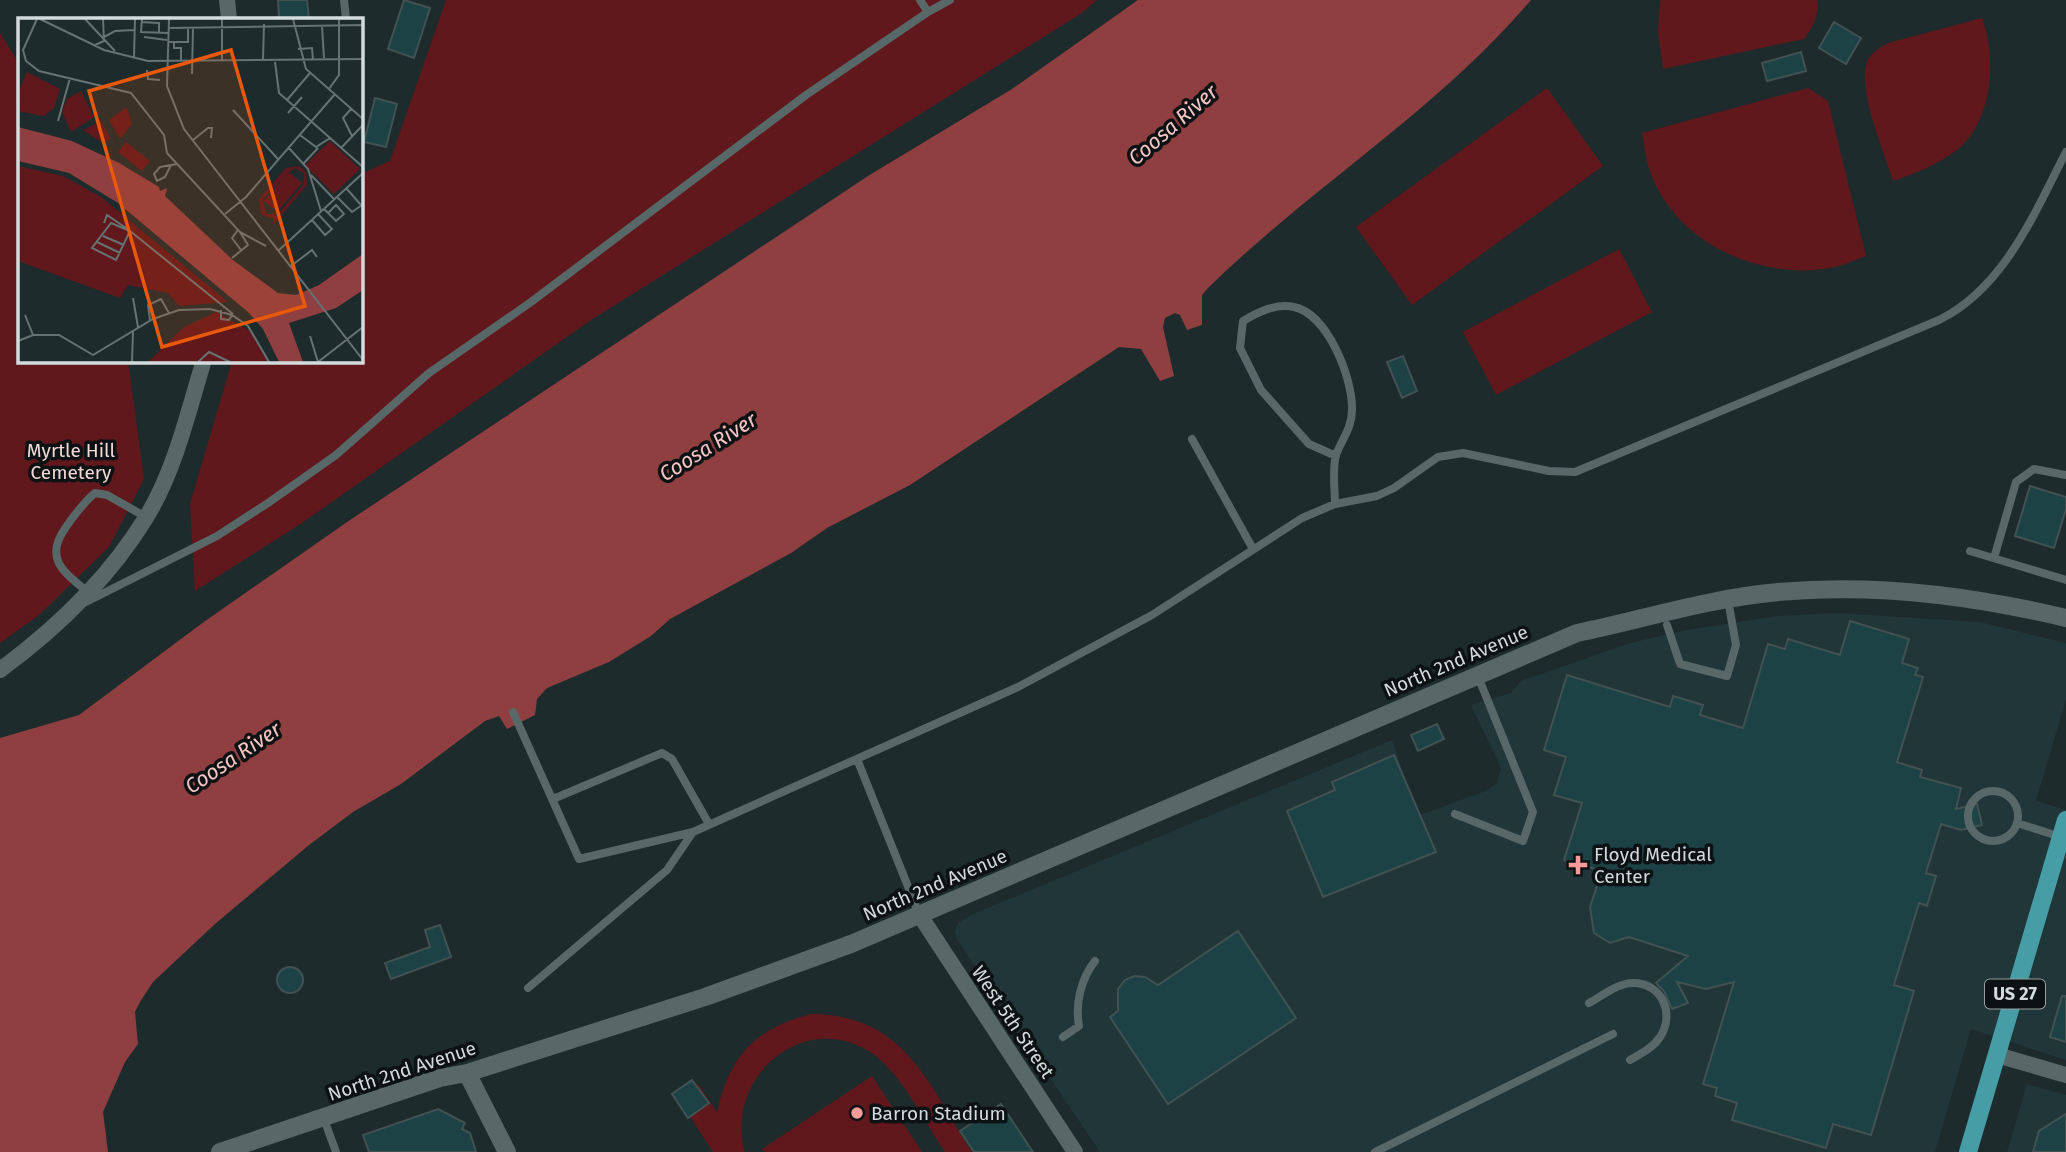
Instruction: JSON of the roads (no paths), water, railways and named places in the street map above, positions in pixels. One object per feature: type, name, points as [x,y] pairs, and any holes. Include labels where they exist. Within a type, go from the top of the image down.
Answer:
[{"type":"main road","name":"North 2nd Avenue","points":[[219,1152],[440,1078],[467,1073],[774,973],[919,914],[1577,633],[1659,621],[1728,600],[1779,593],[1888,590],[2008,604],[2066,618]]},
{"type":"main road","name":"US 27","points":[[1968,1152],[2064,831]]},
{"type":"main road","points":[[467,1073],[507,1152]]},
{"type":"street","points":[[227,0],[229,18]]},
{"type":"street","points":[[0,670],[77,606],[147,517],[180,439],[203,362]]},
{"type":"street","name":"West 5th Street","points":[[919,914],[1074,1152]]},
{"type":"street","points":[[1997,1055],[2066,1075]]},
{"type":"lane","points":[[344,0],[346,18]]},
{"type":"lane","points":[[920,0],[929,12]]},
{"type":"lane","points":[[77,606],[217,536],[268,503],[336,455],[429,373],[531,302],[806,95],[950,0]]},
{"type":"lane","points":[[513,712],[579,859],[692,832],[1074,658],[1152,615],[1302,518],[1335,504],[1377,496],[1409,479],[1438,457],[1454,453],[1475,454],[1549,471],[1576,472],[1939,320],[1973,300],[1992,280],[2016,243],[2066,152]]},
{"type":"lane","points":[[1335,504],[1336,456],[1350,425],[1352,400],[1346,372],[1325,332],[1305,311],[1294,307],[1267,309],[1243,321],[1240,348],[1261,390],[1309,444],[1336,456]]},
{"type":"lane","points":[[1192,439],[1253,549]]},
{"type":"lane","points":[[1994,558],[2015,482],[2034,469],[2066,475]]},
{"type":"lane","points":[[89,593],[64,572],[55,555],[56,541],[82,504],[95,493],[107,495],[147,517]]},
{"type":"lane","points":[[1970,551],[2066,580]]},
{"type":"lane","points":[[1659,621],[1680,664],[1727,677],[1736,645],[1728,600]]},
{"type":"lane","points":[[1455,814],[1523,841],[1533,812],[1477,674]]},
{"type":"lane","points":[[553,799],[662,753],[672,759],[709,824]]},
{"type":"lane","points":[[857,759],[919,914]]},
{"type":"lane","points":[[1987,792],[2002,793],[2015,805],[2017,823],[2005,838],[1985,840],[1972,829],[1970,810],[1980,796],[1987,792]]},
{"type":"lane","points":[[2017,823],[2064,831]]},
{"type":"lane","points":[[528,988],[667,870],[692,832]]},
{"type":"lane","points":[[1063,1038],[1079,1026],[1077,1015],[1081,988],[1095,961]]},
{"type":"lane","points":[[1589,1003],[1624,984],[1633,983],[1644,984],[1661,996],[1667,1008],[1666,1027],[1658,1040],[1630,1060]]},
{"type":"lane","points":[[1375,1152],[1613,1034]]},
{"type":"lane","points":[[324,1119],[336,1152]]},
{"type":"water","name":"Coosa River","points":[[1138,0],[1531,0],[1455,78],[1289,216],[1208,288],[1202,295],[1202,325],[1187,330],[1180,315],[1175,313],[1165,318],[1163,327],[1174,376],[1160,381],[1141,349],[1119,347],[910,485],[827,528],[791,553],[670,619],[651,636],[609,662],[547,688],[537,699],[535,715],[507,729],[499,716],[485,721],[401,784],[353,812],[309,845],[215,924],[153,982],[135,1012],[138,1044],[125,1062],[103,1112],[108,1152],[0,1152],[0,738],[79,715],[201,624],[350,520],[868,176],[1012,89]]},
{"type":"place","name":"Floyd Medical Center","points":[[1578,865]]},
{"type":"place","name":"Barron Stadium","points":[[857,1113]]},
{"type":"park label","name":"Myrtle Hill Cemetery","points":[[71,461]]}]
